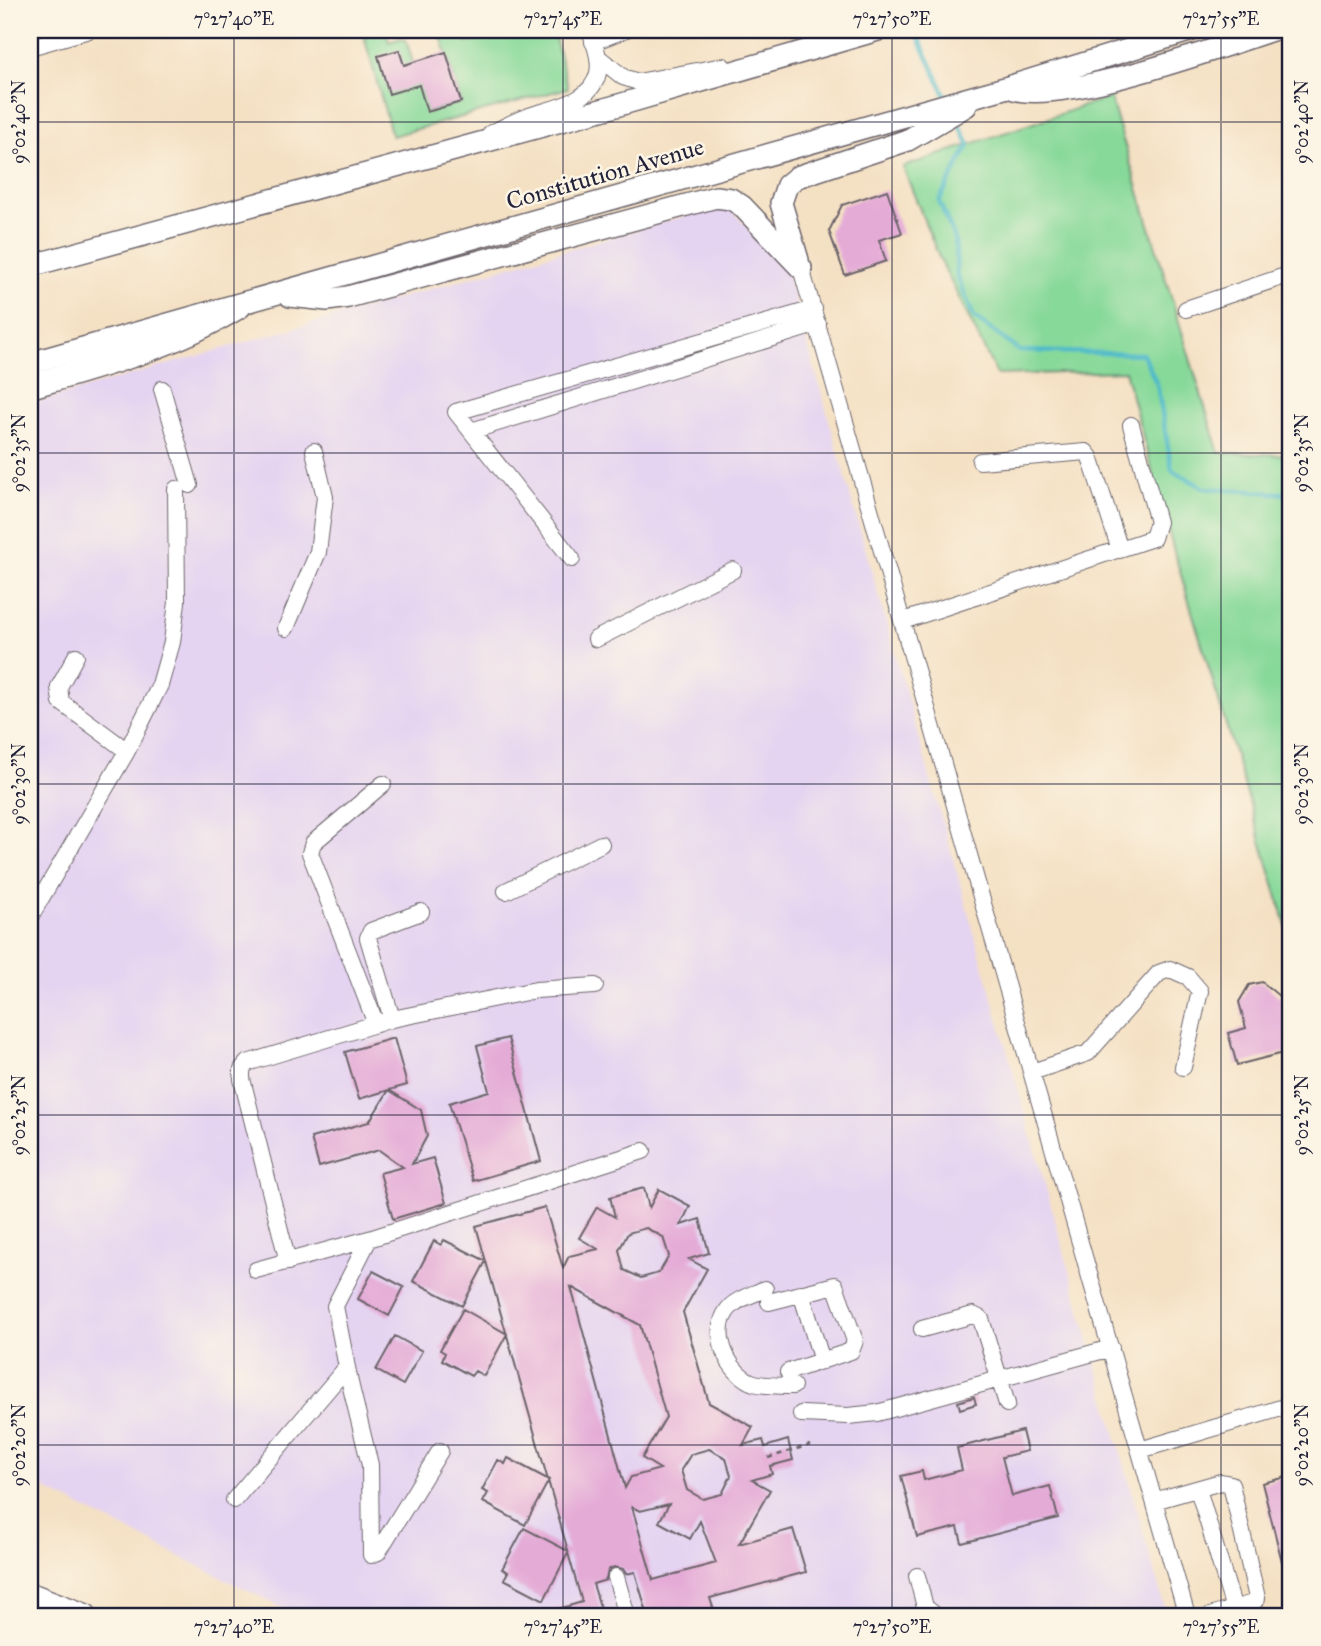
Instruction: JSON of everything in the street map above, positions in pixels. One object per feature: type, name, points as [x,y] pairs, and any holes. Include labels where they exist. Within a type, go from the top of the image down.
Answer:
[{"type":"highway","points":[[30,386],[127,358],[187,335],[239,306]]},
{"type":"highway","points":[[30,1595],[85,1616]]},
{"type":"main road","points":[[30,266],[878,30]]},
{"type":"main road","name":"Constitution Avenue","points":[[30,363],[999,90],[1192,30]]},
{"type":"main road","points":[[801,268],[782,210],[782,196],[787,185],[797,177],[924,132],[999,90],[1028,93],[1065,91],[1272,30]]},
{"type":"main road","points":[[278,295],[327,300],[348,297],[716,197],[731,199],[742,206],[801,268]]},
{"type":"street","points":[[30,47],[89,30]]},
{"type":"street","points":[[594,43],[624,30]]},
{"type":"street","points":[[594,43],[622,78],[638,82],[726,66],[753,65]]},
{"type":"street","points":[[467,145],[524,117],[580,98],[590,89],[598,73],[594,43]]},
{"type":"street","points":[[801,268],[1187,1616]]},
{"type":"street","points":[[1186,309],[1291,274]]},
{"type":"street","points":[[572,559],[456,412],[816,316]]},
{"type":"street","points":[[471,431],[816,316]]},
{"type":"street","points":[[30,917],[127,751],[160,685],[172,642],[177,602],[183,487],[162,388]]},
{"type":"street","points":[[903,621],[1153,538],[1158,531],[1158,522],[1131,425]]},
{"type":"street","points":[[286,628],[318,552],[325,497],[314,451]]},
{"type":"street","points":[[980,461],[1086,452],[1090,457],[1120,550]]},
{"type":"street","points":[[596,639],[733,570]]},
{"type":"street","points":[[76,656],[60,687],[61,702],[127,751]]},
{"type":"street","points":[[376,1024],[310,853],[313,844],[383,784]]},
{"type":"street","points":[[506,891],[601,844]]},
{"type":"street","points":[[392,1018],[368,938],[371,931],[421,912]]},
{"type":"street","points":[[1032,1072],[1087,1053],[1158,973],[1170,969],[1188,977],[1200,991],[1183,1067]]},
{"type":"street","points":[[288,1262],[242,1069],[256,1058],[392,1018],[536,990],[595,986]]},
{"type":"street","points":[[256,1270],[369,1239],[643,1152]]},
{"type":"street","points":[[369,1239],[335,1306],[346,1367],[370,1465],[371,1555],[378,1552],[440,1451]]},
{"type":"street","points":[[831,1284],[839,1287],[856,1341],[852,1351],[822,1361],[791,1379],[751,1383],[737,1373],[727,1359],[720,1326],[732,1305],[767,1296],[801,1293],[831,1284]]},
{"type":"street","points":[[801,1293],[822,1361]]},
{"type":"street","points":[[922,1329],[977,1315],[981,1319],[1007,1404]]},
{"type":"street","points":[[801,1414],[848,1416],[877,1413],[1111,1348]]},
{"type":"street","points":[[234,1500],[346,1367]]},
{"type":"street","points":[[1140,1450],[1291,1405]]},
{"type":"street","points":[[1154,1501],[1221,1482],[1231,1485],[1257,1598],[1253,1603],[1210,1616]]},
{"type":"street","points":[[1198,1489],[1234,1609]]},
{"type":"street","points":[[917,1576],[925,1607],[936,1616]]},
{"type":"street","points":[[616,1577],[628,1616]]},
{"type":"path","points":[[768,1458],[810,1445]]},
{"type":"shaded area","points":[[727,204],[788,275],[1167,1616],[299,1616],[47,1490],[30,1467],[30,404]]},
{"type":"green space","points":[[385,30],[389,42],[401,38],[406,40],[428,112],[461,102],[439,30],[463,30],[467,43],[513,30],[553,30],[568,88],[392,136],[364,36]]},
{"type":"green space","points":[[1110,97],[1219,453],[1291,455],[1291,941],[1175,555],[1125,371],[997,375],[939,257],[903,167]]},
{"type":"building","points":[[399,50],[404,65],[446,52],[461,102],[427,112],[419,85],[389,94],[378,56]]},
{"type":"building","points":[[887,190],[902,233],[879,240],[886,261],[845,275],[829,231],[842,205]]},
{"type":"building","points":[[1262,982],[1285,1001],[1291,1022],[1291,1051],[1237,1065],[1228,1033],[1246,1028],[1239,1002],[1249,985]]},
{"type":"building","points":[[394,1038],[407,1085],[359,1099],[345,1052]]},
{"type":"building","points":[[508,1038],[541,1161],[473,1181],[449,1103],[489,1091],[477,1046]]},
{"type":"building","points":[[389,1090],[421,1110],[427,1136],[412,1164],[433,1158],[446,1203],[393,1219],[380,1173],[403,1167],[379,1150],[319,1167],[311,1138],[369,1122]]},
{"type":"building","points":[[644,1188],[649,1208],[659,1189],[690,1206],[681,1225],[700,1219],[709,1253],[689,1259],[707,1269],[683,1312],[709,1403],[753,1427],[743,1445],[763,1440],[765,1447],[788,1440],[793,1460],[770,1466],[772,1474],[752,1480],[770,1490],[739,1544],[793,1529],[806,1572],[710,1598],[715,1614],[648,1616],[635,1572],[626,1574],[623,1569],[614,1567],[608,1570],[606,1580],[593,1584],[603,1616],[545,1616],[545,1613],[582,1602],[568,1553],[544,1600],[504,1579],[508,1572],[502,1569],[524,1528],[568,1551],[476,1226],[545,1207],[563,1268],[569,1256],[598,1249],[579,1238],[597,1207],[615,1217],[610,1197]],"holes":[[[646,1228],[663,1237],[669,1256],[659,1273],[641,1278],[624,1270],[619,1250],[628,1233]],[[571,1287],[640,1325],[666,1417],[642,1458],[660,1469],[631,1477],[625,1488]],[[709,1449],[726,1458],[731,1476],[722,1494],[703,1499],[687,1490],[681,1470],[691,1454]],[[669,1504],[659,1522],[690,1539],[700,1521],[716,1563],[653,1580],[632,1507],[640,1511]]]},
{"type":"building","points":[[444,1240],[486,1261],[462,1306],[413,1281],[434,1241],[441,1245]]},
{"type":"building","points":[[373,1271],[404,1287],[389,1316],[358,1299]]},
{"type":"building","points":[[463,1309],[507,1334],[484,1376],[475,1371],[471,1376],[442,1360],[445,1353],[440,1350]]},
{"type":"building","points":[[395,1336],[422,1351],[403,1385],[376,1370]]},
{"type":"building","points":[[974,1397],[976,1404],[960,1409],[958,1402]]},
{"type":"building","points":[[1022,1431],[1027,1451],[1002,1457],[1012,1496],[1050,1486],[1058,1518],[962,1543],[958,1527],[917,1537],[901,1476],[922,1471],[924,1480],[962,1470],[957,1448]]},
{"type":"building","points":[[508,1458],[549,1480],[525,1525],[483,1502],[488,1493],[482,1490],[498,1460],[505,1464]]},
{"type":"building","points":[[1291,1476],[1291,1580],[1287,1581],[1262,1483]]},
{"type":"waterway","points":[[915,30],[947,99]]},
{"type":"waterway","points":[[957,120],[969,145],[939,201],[955,239],[957,276],[974,317],[1020,351],[1143,354],[1157,384],[1172,470],[1204,488],[1291,494]]}]
